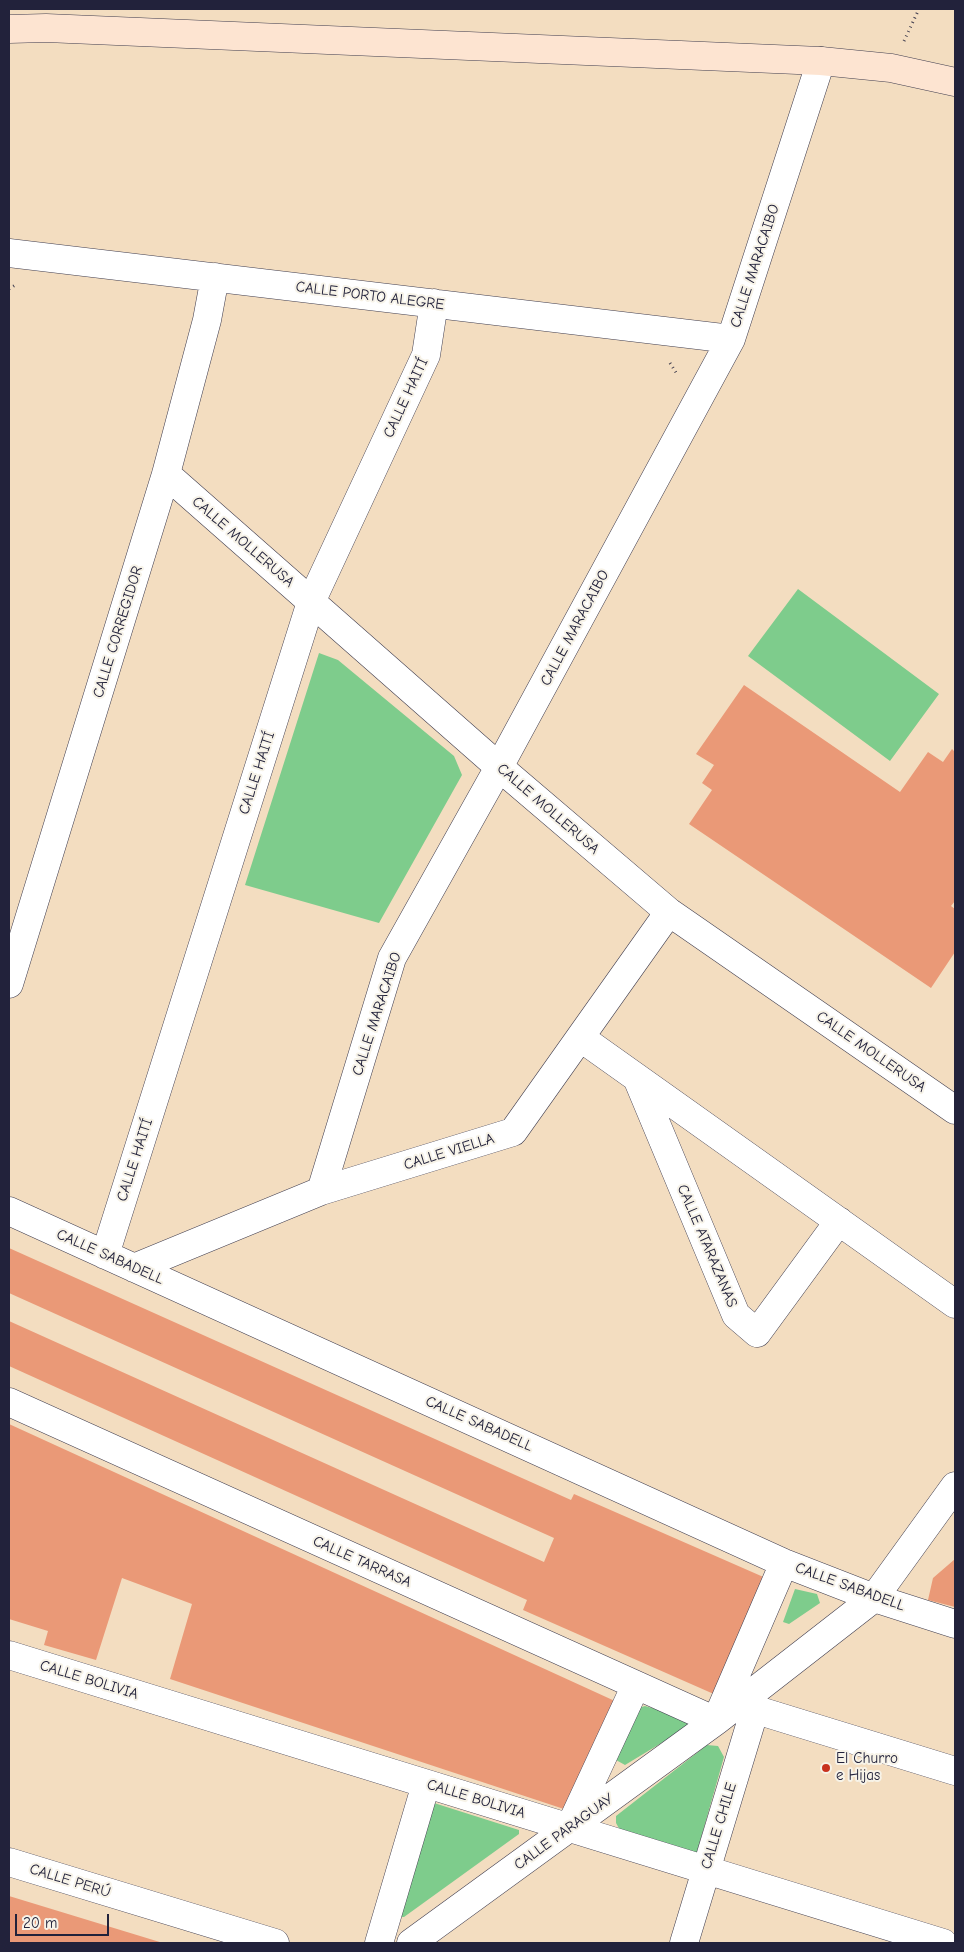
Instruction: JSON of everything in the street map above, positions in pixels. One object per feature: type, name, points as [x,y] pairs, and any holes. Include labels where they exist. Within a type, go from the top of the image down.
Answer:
[{"type":"street","points":[[9,29],[46,28],[821,61],[891,68],[955,82]]},
{"type":"street","name":"CALLE MARACAIBO","points":[[321,1191],[392,958],[499,767],[731,339],[821,61]]},
{"type":"street","name":"CALLE PORTO ALEGRE","points":[[9,253],[731,339]]},
{"type":"street","name":"CALLE CORREGIDOR","points":[[9,984],[166,474],[207,320],[214,277]]},
{"type":"street","name":"CALLE HAITÍ","points":[[105,1255],[311,602],[426,355],[434,303]]},
{"type":"street","name":"CALLE MOLLERUSA","points":[[166,474],[499,767],[668,912],[955,1110]]},
{"type":"street","name":"CALLE VIELLA","points":[[134,1268],[321,1191],[513,1132],[668,912]]},
{"type":"street","points":[[581,1038],[955,1304]]},
{"type":"street","name":"CALLE ATARAZANAS","points":[[637,1078],[736,1315],[757,1333],[839,1221]]},
{"type":"street","name":"CALLE SABADELL","points":[[9,1211],[784,1563],[874,1598],[955,1624]]},
{"type":"street","name":"CALLE TARRASA","points":[[9,1402],[716,1721]]},
{"type":"street","name":"CALLE PARAGUAY","points":[[411,1943],[716,1721],[745,1706],[874,1598],[951,1497]]},
{"type":"street","points":[[716,1721],[784,1563]]},
{"type":"street","name":"CALLE BOLIVIA","points":[[9,1655],[943,1943]]},
{"type":"street","points":[[570,1828],[636,1685]]},
{"type":"street","points":[[745,1706],[955,1770]]},
{"type":"street","name":"CALLE CHILE","points":[[684,1943],[706,1870],[745,1706]]},
{"type":"street","points":[[380,1943],[426,1784]]},
{"type":"street","name":"CALLE PERÚ","points":[[9,1862],[262,1941]]},
{"type":"green space","points":[[798,589],[939,694],[890,761],[748,656]]},
{"type":"green space","points":[[319,653],[338,660],[454,756],[462,775],[379,923],[245,885]]},
{"type":"green space","points":[[795,1589],[817,1594],[820,1603],[789,1624],[783,1622]]},
{"type":"green space","points":[[645,1706],[688,1718],[688,1727],[625,1765],[616,1760],[638,1708]]},
{"type":"green space","points":[[707,1745],[718,1746],[724,1757],[697,1852],[685,1853],[621,1832],[616,1823],[616,1816]]},
{"type":"green space","points":[[434,1803],[519,1830],[519,1834],[404,1917],[399,1917]]},
{"type":"building","points":[[744,685],[900,792],[928,752],[943,762],[952,749],[955,752],[955,901],[951,906],[955,909],[955,952],[931,988],[689,824],[712,790],[702,783],[714,765],[696,754]]},
{"type":"building","points":[[9,1248],[571,1500],[574,1494],[768,1579],[716,1695],[523,1610],[527,1600],[9,1366],[9,1321],[544,1562],[554,1538],[9,1293]]},
{"type":"building","points":[[9,1424],[617,1702],[573,1812],[170,1679],[192,1604],[122,1578],[96,1660],[44,1645],[48,1631],[9,1619]]},
{"type":"building","points":[[955,1559],[955,1607],[928,1600],[933,1578]]},
{"type":"building","points":[[9,1896],[163,1943],[9,1943]]},
{"type":"place","name":"El Churro e Hijas","points":[[826,1768]]}]
